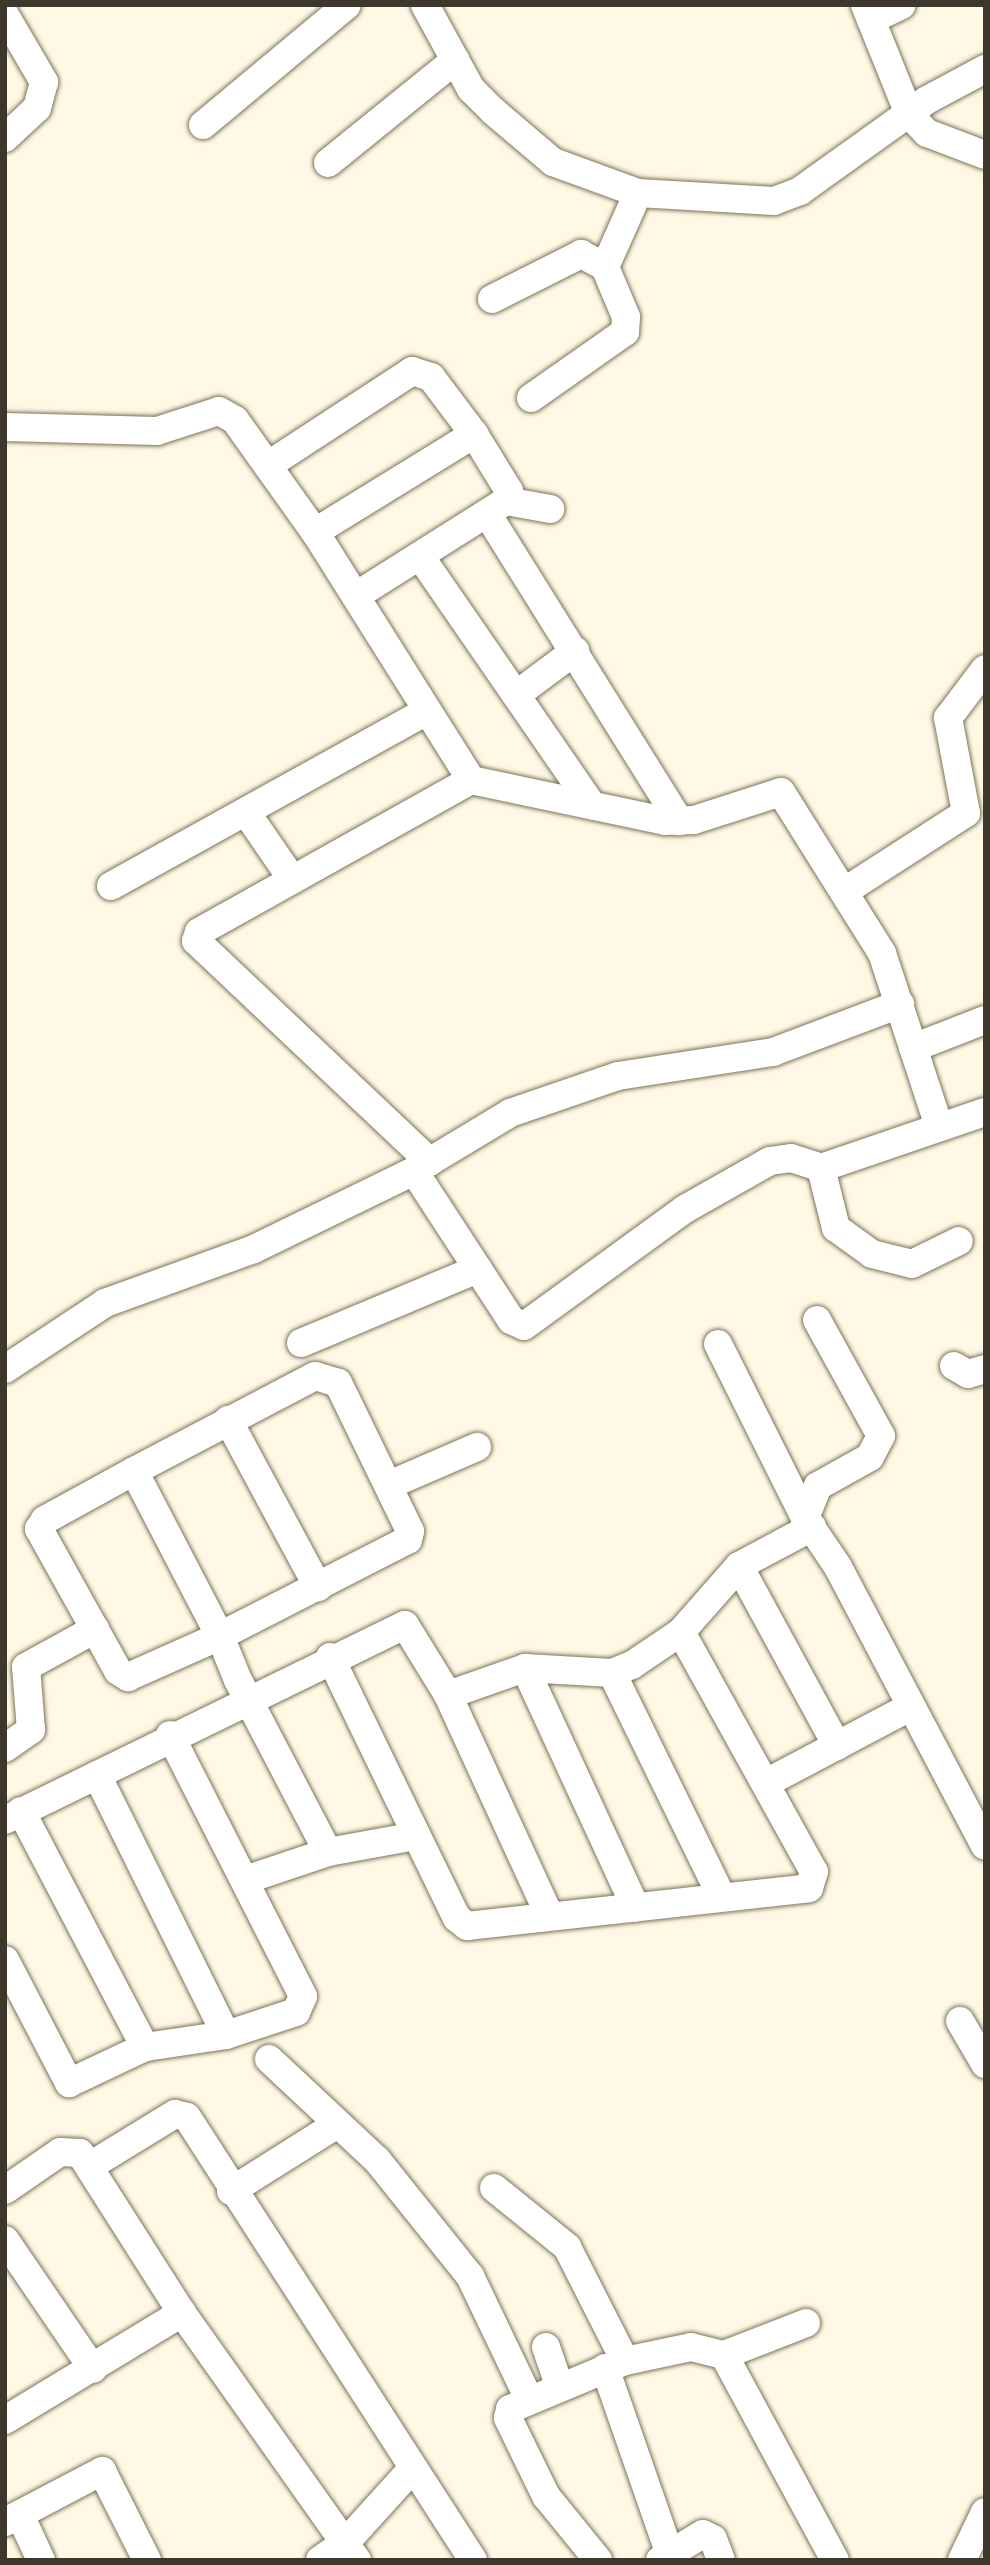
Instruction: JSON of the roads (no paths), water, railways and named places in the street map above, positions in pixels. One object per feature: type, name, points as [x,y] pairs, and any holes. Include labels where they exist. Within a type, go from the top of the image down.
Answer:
[{"type":"street","points":[[203,125],[347,5]]},
{"type":"street","points":[[425,5],[455,60],[485,104],[553,162],[638,193],[774,201],[800,191],[909,114],[985,69]]},
{"type":"street","points":[[902,5],[868,13],[909,114],[927,133],[985,155]]},
{"type":"street","points":[[5,15],[44,82],[37,108],[5,138]]},
{"type":"street","points":[[328,163],[455,60]]},
{"type":"street","points":[[605,267],[638,193]]},
{"type":"street","points":[[492,299],[581,254],[605,267],[626,317],[625,332],[531,398]]},
{"type":"street","points":[[270,464],[412,371],[431,377],[474,434],[509,491],[497,508],[356,596]]},
{"type":"street","points":[[5,427],[157,431],[219,411],[235,420],[270,464],[315,532],[425,712],[471,780]]},
{"type":"street","points":[[315,532],[474,434]]},
{"type":"street","points":[[497,508],[550,509]]},
{"type":"street","points":[[497,508],[575,652],[679,821]]},
{"type":"street","points":[[420,555],[592,805]]},
{"type":"street","points":[[516,695],[575,652]]},
{"type":"street","points":[[845,891],[966,813],[948,718],[985,669]]},
{"type":"street","points":[[111,886],[248,815],[425,712]]},
{"type":"street","points":[[938,1123],[882,953],[781,792],[679,821],[471,780],[199,932],[198,946],[422,1166],[478,1269],[511,1320],[524,1326],[685,1209],[770,1161],[791,1158],[821,1168],[938,1123],[985,1112]]},
{"type":"street","points":[[248,815],[292,879]]},
{"type":"street","points":[[5,1369],[105,1303],[254,1249],[422,1166],[510,1113],[572,1088],[773,1052],[900,1004]]},
{"type":"street","points":[[913,1048],[985,1020]]},
{"type":"street","points":[[821,1168],[836,1228],[872,1254],[912,1264],[959,1241]]},
{"type":"street","points":[[302,1343],[478,1269]]},
{"type":"street","points":[[448,1695],[525,1668],[612,1673],[681,1632],[739,1566],[808,1522],[818,1486],[870,1457],[881,1436],[817,1321]]},
{"type":"street","points":[[718,1344],[808,1522],[985,1846]]},
{"type":"street","points":[[954,1366],[968,1374],[985,1369]]},
{"type":"street","points":[[145,2048],[13,1816],[170,1735],[234,1669],[318,1587],[408,1540],[390,1485],[338,1383],[326,1375],[228,1420],[45,1520],[39,1530],[118,1671],[128,1677],[234,1669],[330,1657],[405,1625],[448,1695],[549,1915]]},
{"type":"street","points":[[228,1420],[318,1587]]},
{"type":"street","points":[[390,1485],[477,1447]]},
{"type":"street","points":[[134,1471],[328,1852]]},
{"type":"street","points":[[739,1566],[837,1746]]},
{"type":"street","points":[[5,1748],[31,1730],[26,1667],[95,1629]]},
{"type":"street","points":[[330,1657],[416,1836],[462,1923],[722,1898],[814,1882],[766,1783],[681,1632]]},
{"type":"street","points":[[525,1668],[636,1908]]},
{"type":"street","points":[[612,1673],[722,1898]]},
{"type":"street","points":[[766,1783],[909,1707]]},
{"type":"street","points":[[5,1960],[69,2083],[145,2048],[226,2035],[296,2012],[303,2001],[245,1880],[170,1735]]},
{"type":"street","points":[[97,1775],[226,2035]]},
{"type":"street","points":[[245,1880],[328,1852],[416,1836]]},
{"type":"street","points":[[960,2021],[985,2063]]},
{"type":"street","points":[[269,2059],[336,2125],[377,2160],[470,2276],[529,2399]]},
{"type":"street","points":[[90,2165],[181,2113],[473,2560]]},
{"type":"street","points":[[231,2191],[336,2125]]},
{"type":"street","points":[[5,2190],[66,2150],[90,2165],[181,2312],[351,2551]]},
{"type":"street","points":[[494,2188],[568,2247],[615,2365],[668,2551]]},
{"type":"street","points":[[5,2240],[93,2369]]},
{"type":"street","points":[[7,2415],[93,2369],[181,2312]]},
{"type":"street","points":[[598,2560],[547,2496],[508,2418],[510,2409],[559,2385],[615,2365],[691,2347],[724,2355],[806,2323]]},
{"type":"street","points":[[546,2347],[559,2385]]},
{"type":"street","points":[[724,2355],[835,2560]]},
{"type":"street","points":[[320,2560],[351,2551],[412,2469]]},
{"type":"street","points":[[41,2560],[13,2518],[102,2471],[147,2560]]},
{"type":"street","points":[[962,2560],[985,2512]]},
{"type":"street","points":[[635,2560],[668,2551],[707,2534],[721,2560]]}]
